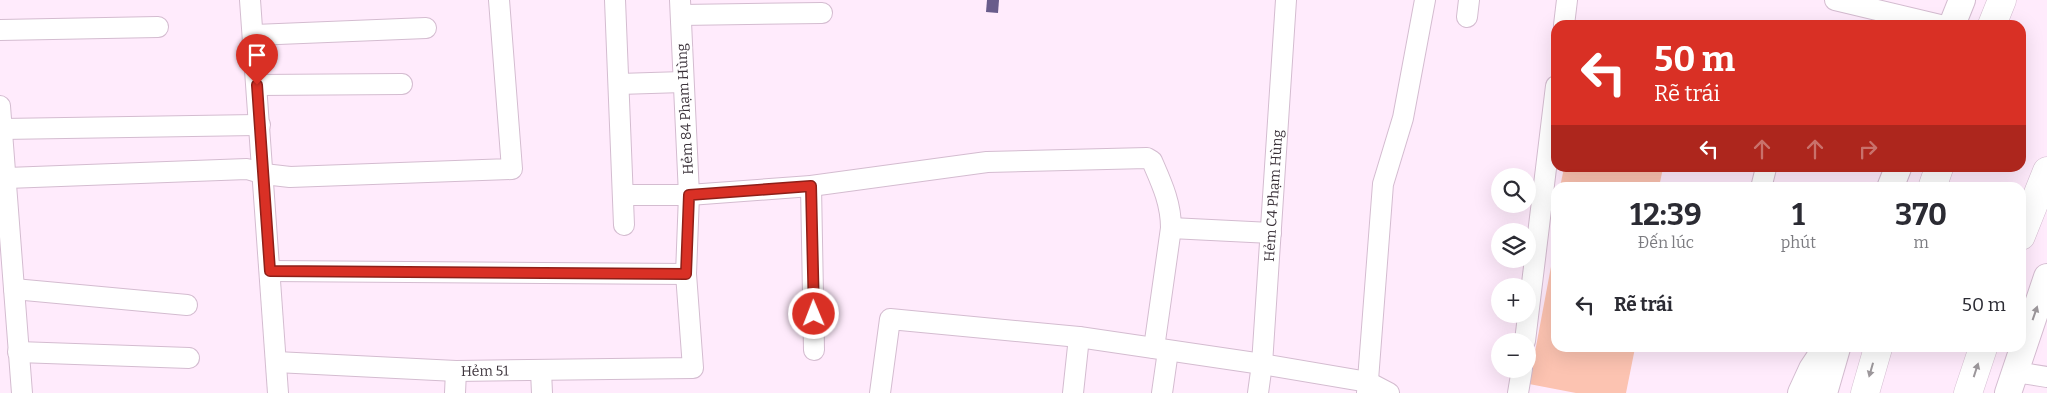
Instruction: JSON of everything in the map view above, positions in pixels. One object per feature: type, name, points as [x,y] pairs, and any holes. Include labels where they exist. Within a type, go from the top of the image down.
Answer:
[{"type":"highway","points":[[1994,20],[2002,0]]},
{"type":"highway","points":[[2026,224],[2047,172]]},
{"type":"highway","points":[[1865,393],[1877,352]]},
{"type":"highway","points":[[1968,393],[1982,352]]},
{"type":"main road","points":[[1954,20],[1962,0]]},
{"type":"main road","points":[[2026,341],[2047,277]]},
{"type":"main road","points":[[1800,393],[1823,352]]},
{"type":"main road","points":[[1824,393],[1836,352]]},
{"type":"main road","points":[[2012,383],[2022,352]]},
{"type":"street","points":[[250,0],[264,174],[278,393]]},
{"type":"street","points":[[7,178],[247,169],[264,174],[290,177],[512,169],[500,0]]},
{"type":"street","points":[[615,0],[624,225]]},
{"type":"street","name":"Hẻm C4 Phạm Hùng","points":[[1258,393],[1262,364],[1286,0]]},
{"type":"street","points":[[1368,388],[1384,184],[1403,118],[1425,0]]},
{"type":"street","points":[[1565,20],[1567,0]]},
{"type":"street","points":[[1835,0],[1919,20]]},
{"type":"street","points":[[680,7],[822,13]]},
{"type":"street","name":"Hẻm 84 Phạm Hùng","points":[[680,7],[689,195],[686,274],[693,368]]},
{"type":"street","points":[[0,30],[158,27]]},
{"type":"street","points":[[253,35],[426,28]]},
{"type":"street","points":[[619,84],[683,82]]},
{"type":"street","points":[[257,85],[402,84]]},
{"type":"street","points":[[0,106],[22,393]]},
{"type":"street","points":[[2,129],[260,125]]},
{"type":"street","points":[[1526,333],[1551,127]]},
{"type":"street","points":[[624,194],[689,195],[811,186],[987,162],[1147,158],[1152,161],[1169,202],[1171,228],[1161,349],[1162,393]]},
{"type":"street","points":[[811,186],[814,350]]},
{"type":"street","points":[[1171,228],[1271,233]]},
{"type":"street","points":[[270,271],[686,274]]},
{"type":"street","points":[[14,289],[186,306]]},
{"type":"street","points":[[877,393],[890,319],[1079,337],[1161,349],[1262,364],[1390,393]]},
{"type":"street","points":[[1073,393],[1079,337]]},
{"type":"street","points":[[18,352],[189,358]]},
{"type":"street","name":"Hẻm 51","points":[[276,362],[456,371],[693,368]]},
{"type":"street","points":[[455,393],[456,371]]},
{"type":"street","points":[[541,371],[542,393]]},
{"type":"street","points":[[2012,383],[2047,377]]},
{"type":"street","points":[[1518,393],[1520,378]]},
{"type":"shaded area","points":[[1563,172],[1662,172],[1660,182],[1561,182]]},
{"type":"shaded area","points":[[1551,267],[1551,352],[1634,352],[1626,393],[1576,393],[1529,384],[1530,378],[1536,378],[1536,347]]},
{"type":"building","points":[[987,0],[999,0],[998,13],[986,12]]},
{"type":"route","points":[[257,85],[270,271],[686,274],[689,195],[811,186],[814,314]]}]
